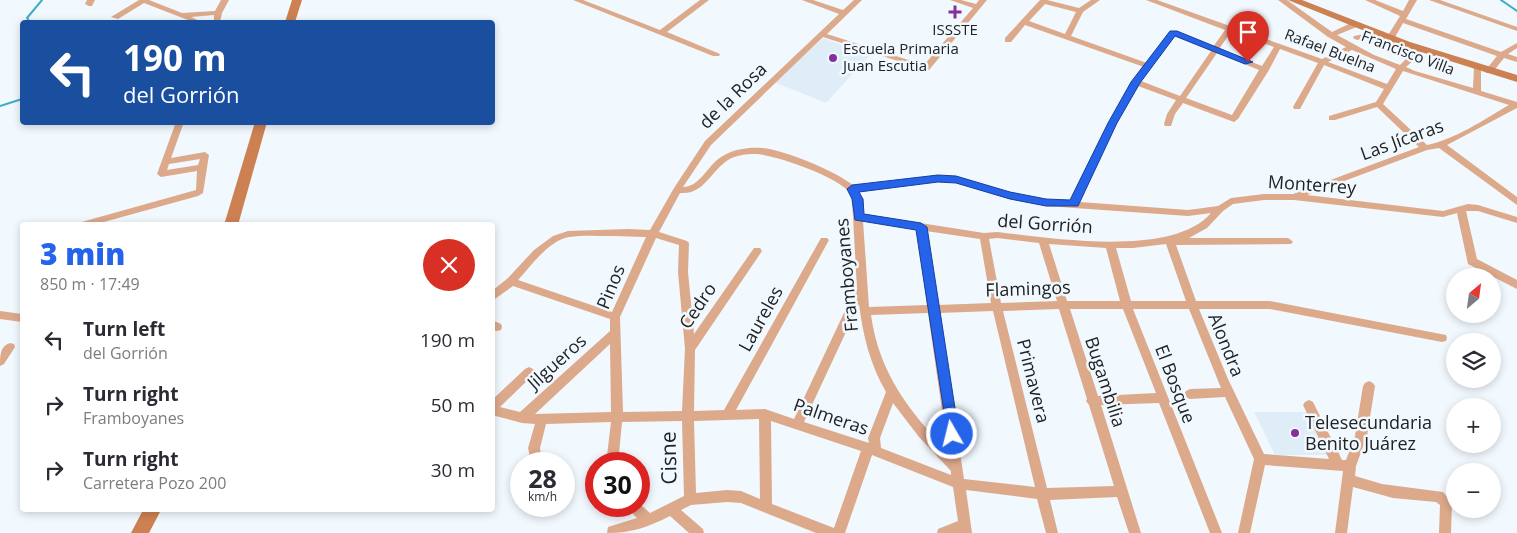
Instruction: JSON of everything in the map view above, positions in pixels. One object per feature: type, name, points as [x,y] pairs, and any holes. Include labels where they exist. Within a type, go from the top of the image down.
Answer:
[{"type":"street","points":[[115,17],[144,0],[193,20]]},
{"type":"street","points":[[217,20],[218,13],[226,0]]},
{"type":"street","points":[[291,20],[297,0]]},
{"type":"street","points":[[577,0],[716,54]]},
{"type":"street","points":[[661,34],[705,0]]},
{"type":"street","points":[[806,0],[844,13]]},
{"type":"street","name":"de la Rosa","points":[[653,233],[677,190],[708,143],[858,0]]},
{"type":"street","points":[[954,0],[977,7]]},
{"type":"street","points":[[821,34],[926,68],[983,0]]},
{"type":"street","points":[[1008,40],[1043,0],[1080,11]]},
{"type":"street","points":[[1067,37],[1080,11],[1096,0]]},
{"type":"street","name":"Rafael Buelna","points":[[1150,0],[1389,88]]},
{"type":"street","points":[[1176,8],[1180,0]]},
{"type":"street","name":"Francisco Villa","points":[[1282,0],[1331,35],[1352,47],[1401,68],[1516,105]]},
{"type":"street","points":[[1293,0],[1421,49],[1517,79]]},
{"type":"street","points":[[1369,0],[1403,17],[1517,60]]},
{"type":"street","points":[[1391,37],[1413,0]]},
{"type":"street","points":[[1433,0],[1517,29]]},
{"type":"street","points":[[1454,6],[1462,0]]},
{"type":"street","points":[[182,15],[218,13]]},
{"type":"street","points":[[1024,22],[1149,66]]},
{"type":"street","name":"Francisco Villa","points":[[1331,35],[1356,24]]},
{"type":"street","points":[[1168,124],[1171,114],[1230,28]]},
{"type":"street","points":[[1074,204],[1112,123],[1136,82],[1174,33],[1216,48],[1265,70]]},
{"type":"street","points":[[1357,38],[1380,33]]},
{"type":"street","points":[[1489,71],[1502,55],[1517,45]]},
{"type":"street","points":[[1136,82],[1234,119],[1278,46]]},
{"type":"street","points":[[1297,107],[1322,62],[1352,47]]},
{"type":"street","points":[[1332,118],[1379,104],[1401,68],[1421,49]]},
{"type":"street","name":"Francisco Villa","points":[[1477,92],[1478,67]]},
{"type":"street","points":[[1379,104],[1425,148]]},
{"type":"street","name":"Las Jícaras","points":[[1294,197],[1425,148],[1441,145],[1516,105]]},
{"type":"street","points":[[177,125],[161,174],[202,167]]},
{"type":"street","points":[[233,222],[260,125]]},
{"type":"street","points":[[1441,145],[1517,202]]},
{"type":"street","points":[[677,190],[685,192],[695,189],[716,164],[724,158],[754,151],[767,152],[786,158],[841,181],[852,189]]},
{"type":"street","points":[[92,222],[195,194],[200,191],[205,155],[165,162]]},
{"type":"street","name":"Monterrey","points":[[852,189],[938,178],[956,179],[1010,196],[1046,202],[1188,213],[1220,209],[1231,201],[1264,197],[1294,197],[1435,213],[1461,211],[1468,207],[1478,208],[1515,219]]},
{"type":"street","name":"Framboyanes","points":[[852,189],[857,199],[863,289],[876,362],[892,393],[957,469]]},
{"type":"street","points":[[1515,219],[1517,207]]},
{"type":"street","name":"del Gorrión","points":[[859,217],[984,236],[1110,245],[1170,241],[1205,226],[1220,209]]},
{"type":"street","points":[[1461,211],[1472,261],[1517,285]]},
{"type":"street","points":[[921,227],[935,311],[965,529],[943,533]]},
{"type":"street","points":[[495,295],[512,282],[555,237],[568,234],[653,233],[684,243],[682,272],[690,349]]},
{"type":"street","name":"Pinos","points":[[613,452],[616,418],[615,317],[653,233]]},
{"type":"street","name":"Primavera","points":[[984,236],[997,308],[1052,533]]},
{"type":"street","name":"Laureles","points":[[728,414],[824,240]]},
{"type":"street","name":"Bugambilia","points":[[1043,240],[1135,533]]},
{"type":"street","points":[[1170,241],[1288,242]]},
{"type":"street","name":"Alondra","points":[[1170,241],[1191,305],[1227,392],[1260,459]]},
{"type":"street","name":"El Bosque","points":[[1110,245],[1127,306],[1161,398],[1216,533]]},
{"type":"street","name":"Cedro","points":[[688,417],[690,349],[757,251]]},
{"type":"street","points":[[512,282],[615,317]]},
{"type":"street","points":[[798,423],[856,298],[863,289]]},
{"type":"street","name":"Flamingos","points":[[866,311],[935,311],[1062,305],[1270,305],[1442,338]]},
{"type":"street","points":[[0,315],[20,318]]},
{"type":"street","name":"Jilgueros","points":[[522,418],[616,333]]},
{"type":"street","points":[[0,346],[10,347],[0,361]]},
{"type":"street","points":[[495,406],[529,372]]},
{"type":"street","points":[[1344,466],[1361,436],[1369,386]]},
{"type":"street","points":[[1190,394],[1227,392]]},
{"type":"street","points":[[839,533],[892,393]]},
{"type":"street","points":[[1092,401],[1161,398]]},
{"type":"street","points":[[1310,405],[1344,466],[1349,480],[1341,533]]},
{"type":"street","name":"Palmeras","points":[[495,410],[522,418],[542,419],[765,414],[798,423],[960,484],[1043,494],[1123,491]]},
{"type":"street","points":[[765,414],[766,508]]},
{"type":"street","name":"Cisne","points":[[688,417],[690,499]]},
{"type":"street","points":[[534,452],[542,419]]},
{"type":"street","points":[[1244,533],[1260,459],[1344,466]]},
{"type":"street","points":[[1349,480],[1379,490],[1440,496],[1446,503],[1445,533]]},
{"type":"street","points":[[613,531],[649,520],[690,499],[727,496],[742,497],[831,533]]},
{"type":"street","points":[[670,508],[698,533]]},
{"type":"street","points":[[140,533],[151,512]]},
{"type":"street","points":[[646,517],[649,520]]},
{"type":"shaded area","points":[[823,38],[870,55],[826,103],[774,82]]},
{"type":"shaded area","name":"Telesecundaria Benito Juárez","points":[[1254,412],[1311,412],[1341,455],[1275,455]]},
{"type":"waterway","points":[[28,20],[27,18],[42,0]]},
{"type":"waterway","points":[[1501,0],[1517,11]]},
{"type":"waterway","points":[[0,106],[20,100]]},
{"type":"place","name":"ISSSTE","points":[[955,12]]},
{"type":"place","name":"Escuela Primaria Juan Escutia","points":[[833,58]]},
{"type":"place","name":"Telesecundaria Benito Juárez","points":[[1295,433]]},
{"type":"route","points":[[952,434],[921,227],[859,217],[857,199],[852,189],[938,178],[956,179],[1010,196],[1074,204],[1112,123],[1136,82],[1174,33],[1248,62]]}]
